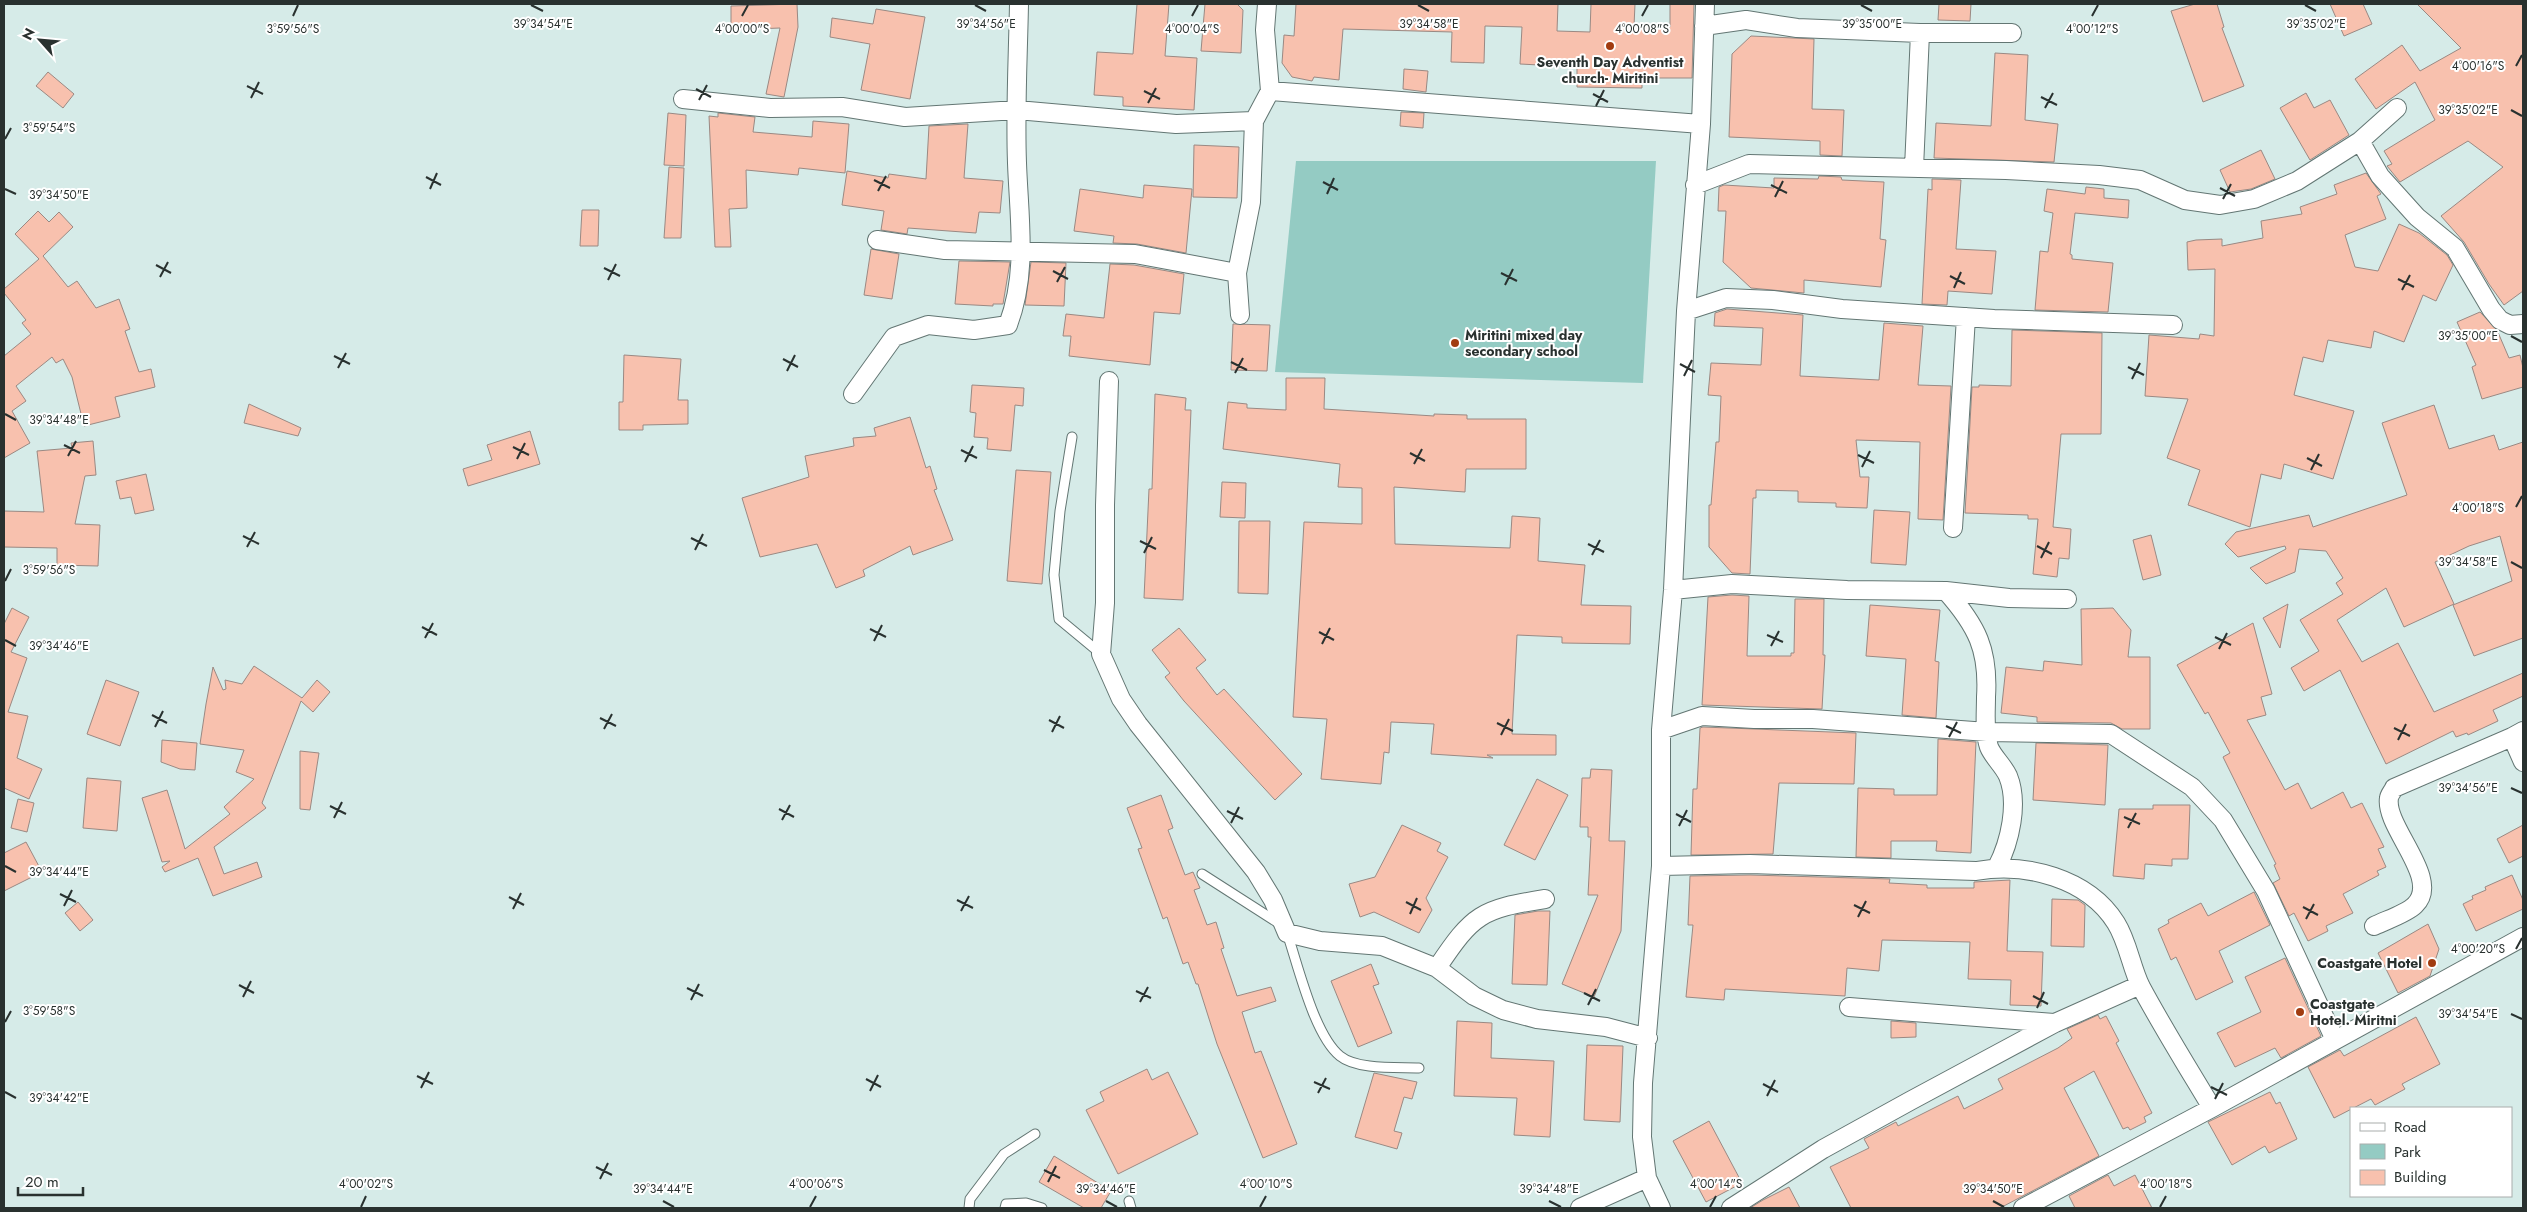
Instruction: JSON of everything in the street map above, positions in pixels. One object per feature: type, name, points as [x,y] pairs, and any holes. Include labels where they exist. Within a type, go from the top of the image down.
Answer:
[{"type":"street","points":[[853,394],[894,338],[928,325],[974,330],[1008,325],[1017,301],[1022,252],[1017,163],[1019,4]]},
{"type":"street","points":[[1240,315],[1237,273],[1251,202],[1254,120],[1270,91],[1266,30],[1267,4]]},
{"type":"street","points":[[1661,1208],[1646,1178],[1642,1119],[1643,1083],[1661,866],[1662,730],[1673,590],[1686,311],[1701,124],[1705,4]]},
{"type":"street","points":[[1704,26],[1746,20],[1797,28],[1920,33],[2012,33]]},
{"type":"street","points":[[1914,168],[1920,33]]},
{"type":"street","points":[[1270,91],[1701,124]]},
{"type":"street","points":[[683,99],[770,108],[842,108],[905,116],[1017,110],[1176,124],[1254,120]]},
{"type":"street","points":[[1695,185],[1749,164],[2099,175],[2140,180],[2185,200],[2220,205],[2254,199],[2297,181],[2360,141],[2397,108]]},
{"type":"street","points":[[2360,141],[2380,176],[2392,190],[2417,217],[2455,248],[2491,309],[2500,320],[2510,325],[2523,324]]},
{"type":"street","points":[[877,240],[945,250],[1135,254],[1237,273]]},
{"type":"street","points":[[1686,311],[1726,298],[1773,300],[1842,309],[1966,317],[2173,325]]},
{"type":"street","points":[[1953,528],[1966,317]]},
{"type":"street","points":[[1110,381],[1105,505],[1105,603],[1102,654],[1121,699],[1138,724],[1256,872],[1273,900],[1285,930],[1320,941],[1382,946],[1437,968],[1474,996],[1503,1010],[1537,1019],[1606,1027],[1648,1038]]},
{"type":"street","points":[[1673,590],[1732,584],[1847,590],[1946,591],[2009,598],[2066,599]]},
{"type":"street","points":[[1946,591],[1968,619],[1981,641],[1987,672],[1985,717],[1989,747],[2007,774],[2014,796],[2006,850],[1996,867]]},
{"type":"street","points":[[1662,730],[1702,716],[1754,719],[1813,719],[1987,732],[2111,734],[2192,787],[2223,820],[2266,891],[2335,1040]]},
{"type":"street","points":[[2374,926],[2415,905],[2422,894],[2422,880],[2391,811],[2389,798],[2394,788],[2518,734],[2523,762]]},
{"type":"street","points":[[1661,866],[1750,864],[1976,871],[1996,867],[2065,879],[2096,901],[2118,925],[2140,985],[2212,1108]]},
{"type":"street","points":[[1437,968],[1461,932],[1490,910],[1501,906],[1545,899]]},
{"type":"street","points":[[2023,1208],[2212,1108],[2523,937]]},
{"type":"street","points":[[1732,1208],[1823,1148],[2055,1024],[2140,985]]},
{"type":"street","points":[[1849,1007],[2055,1024]]},
{"type":"street","points":[[1580,1208],[1646,1178]]},
{"type":"lane","points":[[1072,437],[1060,511],[1054,574],[1058,619],[1102,654]]},
{"type":"lane","points":[[1202,874],[1285,930],[1313,1012],[1327,1039],[1340,1056],[1371,1066],[1419,1068]]},
{"type":"lane","points":[[969,1208],[970,1199],[1004,1154],[1035,1134]]},
{"type":"lane","points":[[1005,1208],[1006,1204],[1026,1203],[1042,1208]]},
{"type":"green space","points":[[1296,161],[1656,161],[1643,383],[1275,372]]},
{"type":"building","points":[[797,4],[798,27],[784,97],[766,94],[780,28],[731,30],[731,6]]},
{"type":"building","points":[[1137,4],[1169,4],[1165,56],[1197,58],[1194,110],[1123,106],[1123,97],[1094,95],[1097,52],[1133,54]]},
{"type":"building","points":[[1205,4],[1237,4],[1243,10],[1241,53],[1201,51]]},
{"type":"building","points":[[1296,4],[1558,4],[1557,31],[1590,32],[1591,4],[1635,4],[1634,26],[1670,27],[1670,4],[1694,4],[1692,78],[1642,78],[1642,88],[1577,87],[1577,67],[1520,64],[1522,27],[1485,26],[1484,63],[1451,62],[1452,32],[1343,29],[1339,80],[1314,77],[1312,81],[1292,77],[1282,63],[1284,35],[1294,36]]},
{"type":"building","points":[[1939,4],[1971,4],[1970,21],[1938,20]]},
{"type":"building","points":[[2195,4],[2217,4],[2224,27],[2222,28],[2244,86],[2203,102],[2171,11]]},
{"type":"building","points":[[2330,4],[2363,4],[2372,24],[2344,36]]},
{"type":"building","points":[[2417,4],[2523,4],[2523,291],[2504,305],[2464,242],[2441,216],[2503,167],[2468,141],[2400,182],[2387,166],[2392,164],[2384,151],[2435,120],[2415,82],[2376,109],[2355,79],[2402,45],[2420,71],[2461,48]]},
{"type":"building","points":[[876,9],[925,17],[910,99],[861,90],[870,44],[830,37],[832,18],[873,24]]},
{"type":"building","points":[[1751,36],[1814,39],[1812,109],[1844,110],[1842,156],[1820,155],[1820,141],[1729,137],[1732,54]]},
{"type":"building","points":[[1995,53],[2028,55],[2025,120],[2058,124],[2054,162],[1934,158],[1936,123],[1991,126]]},
{"type":"building","points":[[1404,69],[1428,71],[1426,92],[1403,89]]},
{"type":"building","points":[[48,72],[74,94],[63,108],[36,86]]},
{"type":"building","points":[[2306,93],[2314,108],[2330,100],[2349,135],[2310,160],[2280,108]]},
{"type":"building","points":[[1401,112],[1424,113],[1423,128],[1400,126]]},
{"type":"building","points":[[668,113],[686,115],[684,166],[664,165]]},
{"type":"building","points":[[718,113],[755,117],[753,132],[812,137],[813,121],[849,124],[845,173],[799,168],[798,175],[746,170],[747,208],[729,209],[731,247],[715,247],[709,116],[718,117]]},
{"type":"building","points":[[968,124],[964,178],[1003,181],[1000,213],[979,212],[976,233],[908,228],[907,234],[881,230],[884,211],[842,205],[847,171],[888,178],[889,174],[926,179],[929,126]]},
{"type":"building","points":[[1194,145],[1239,147],[1237,198],[1193,197]]},
{"type":"building","points":[[2261,150],[2275,179],[2251,189],[2230,192],[2220,170]]},
{"type":"building","points":[[669,167],[684,168],[681,238],[664,238]]},
{"type":"building","points":[[2366,173],[2381,194],[2377,196],[2386,219],[2345,235],[2355,267],[2378,271],[2399,224],[2419,233],[2447,255],[2453,265],[2436,301],[2423,295],[2404,342],[2374,331],[2371,348],[2328,340],[2323,362],[2303,357],[2294,395],[2354,411],[2333,479],[2284,464],[2281,479],[2261,474],[2250,527],[2188,505],[2200,470],[2167,458],[2188,399],[2145,396],[2149,335],[2199,339],[2200,334],[2214,336],[2215,269],[2188,270],[2187,242],[2222,239],[2222,246],[2263,238],[2261,221],[2302,214],[2300,207],[2337,194],[2334,185]]},
{"type":"building","points":[[1819,176],[1841,177],[1842,180],[1884,182],[1880,239],[1886,240],[1881,287],[1804,280],[1804,293],[1751,288],[1723,262],[1726,211],[1718,211],[1719,187],[1724,185],[1774,188],[1774,178],[1818,179]]},
{"type":"building","points":[[1932,179],[1961,180],[1956,249],[1996,251],[1992,294],[1948,291],[1947,305],[1922,304],[1928,189],[1932,190]]},
{"type":"building","points":[[1144,185],[1192,189],[1186,253],[1137,244],[1113,243],[1114,236],[1074,231],[1080,189],[1143,198]]},
{"type":"building","points":[[2086,187],[2104,189],[2104,198],[2129,200],[2128,218],[2075,213],[2070,254],[2072,259],[2113,263],[2108,312],[2035,310],[2040,251],[2048,252],[2053,213],[2044,211],[2047,189],[2085,194]]},
{"type":"building","points":[[582,210],[599,210],[598,246],[580,246]]},
{"type":"building","points":[[38,211],[49,222],[59,212],[73,227],[43,256],[68,287],[77,281],[96,308],[119,299],[130,329],[125,331],[139,372],[151,369],[155,387],[115,397],[120,417],[84,426],[72,377],[63,359],[56,363],[52,357],[16,386],[26,401],[12,411],[30,443],[4,458],[4,356],[31,334],[22,323],[26,320],[4,293],[4,289],[39,259],[15,234]]},
{"type":"building","points":[[871,249],[899,254],[892,299],[864,295]]},
{"type":"building","points":[[959,261],[1010,262],[1003,304],[993,304],[993,306],[955,304]]},
{"type":"building","points":[[1031,262],[1066,263],[1064,306],[1025,305]]},
{"type":"building","points":[[1110,264],[1134,265],[1184,274],[1180,314],[1154,312],[1150,365],[1069,356],[1071,336],[1063,336],[1066,314],[1104,318]]},
{"type":"building","points":[[1727,309],[1803,315],[1800,376],[1879,380],[1884,323],[1923,326],[1918,385],[1951,386],[1943,520],[1918,519],[1920,442],[1856,440],[1860,477],[1869,477],[1867,508],[1836,507],[1836,503],[1798,502],[1798,491],[1756,490],[1756,498],[1753,498],[1750,574],[1732,573],[1709,547],[1709,505],[1711,505],[1716,442],[1719,442],[1721,396],[1708,395],[1711,363],[1761,365],[1763,328],[1714,326],[1715,313]]},
{"type":"building","points":[[2480,312],[2497,330],[2509,358],[2520,355],[2523,368],[2523,387],[2482,399],[2472,367],[2476,365],[2457,322]]},
{"type":"building","points":[[1233,324],[1270,325],[1267,371],[1231,370]]},
{"type":"building","points":[[2012,330],[2102,333],[2101,434],[2061,434],[2053,527],[2071,529],[2069,559],[2059,558],[2057,577],[2033,574],[2038,519],[2028,519],[2028,515],[1965,513],[1972,387],[1979,387],[1979,385],[2011,386]]},
{"type":"building","points":[[624,355],[681,359],[678,400],[688,400],[688,424],[643,425],[643,430],[619,430],[619,402],[623,402]]},
{"type":"building","points":[[1286,378],[1325,378],[1324,409],[1434,416],[1434,414],[1467,415],[1467,419],[1526,419],[1526,469],[1466,469],[1465,492],[1394,487],[1395,544],[1510,548],[1512,516],[1540,518],[1538,561],[1585,565],[1581,605],[1631,606],[1630,644],[1562,643],[1562,637],[1517,635],[1512,734],[1556,735],[1556,755],[1487,755],[1493,758],[1431,754],[1434,724],[1391,722],[1389,753],[1384,752],[1381,784],[1321,779],[1327,719],[1293,717],[1304,522],[1362,524],[1362,488],[1338,487],[1340,464],[1223,449],[1228,402],[1247,404],[1247,408],[1286,410]]},
{"type":"building","points":[[972,385],[1024,388],[1023,406],[1015,405],[1011,451],[987,449],[988,438],[974,437],[976,413],[970,412]]},
{"type":"building","points":[[1155,394],[1186,398],[1185,410],[1191,410],[1183,600],[1144,598],[1149,489],[1152,489]]},
{"type":"building","points":[[249,404],[301,428],[298,436],[244,423]]},
{"type":"building","points":[[2434,405],[2449,449],[2494,435],[2499,450],[2523,442],[2523,638],[2474,656],[2453,605],[2512,581],[2500,536],[2469,546],[2435,562],[2454,604],[2404,627],[2386,588],[2337,620],[2362,662],[2398,643],[2434,712],[2523,673],[2523,696],[2493,710],[2498,721],[2468,735],[2467,733],[2456,737],[2453,731],[2386,764],[2340,670],[2304,691],[2291,668],[2319,651],[2300,620],[2343,594],[2336,583],[2343,578],[2326,551],[2299,549],[2295,572],[2266,584],[2250,568],[2286,549],[2285,546],[2238,557],[2225,544],[2236,532],[2309,515],[2313,527],[2407,495],[2382,423]]},
{"type":"building","points":[[910,417],[926,468],[930,466],[937,489],[934,490],[953,540],[913,555],[910,546],[863,570],[865,576],[836,588],[817,544],[760,557],[742,498],[809,477],[805,456],[854,446],[853,438],[876,436],[874,428]]},
{"type":"building","points":[[530,431],[540,464],[468,486],[463,469],[492,460],[487,445]]},
{"type":"building","points":[[93,441],[96,475],[85,476],[75,524],[100,525],[98,566],[57,565],[57,548],[4,547],[4,511],[44,512],[37,451],[72,448],[71,443]]},
{"type":"building","points":[[1016,470],[1051,472],[1042,584],[1007,581]]},
{"type":"building","points":[[146,474],[154,510],[135,514],[131,497],[120,499],[116,481]]},
{"type":"building","points":[[1222,482],[1246,483],[1245,518],[1220,517]]},
{"type":"building","points":[[1874,510],[1910,512],[1906,565],[1871,563]]},
{"type":"building","points":[[1239,521],[1270,521],[1268,594],[1238,593]]},
{"type":"building","points":[[2151,535],[2161,575],[2143,580],[2133,540]]},
{"type":"building","points":[[1749,596],[1747,656],[1791,656],[1791,653],[1794,653],[1795,599],[1824,599],[1823,655],[1825,655],[1822,709],[1702,705],[1708,597]]},
{"type":"building","points":[[2288,604],[2280,648],[2263,618]]},
{"type":"building","points":[[1870,605],[1940,610],[1935,661],[1939,662],[1936,718],[1902,715],[1906,659],[1866,656]]},
{"type":"building","points":[[12,608],[29,617],[11,652],[27,658],[8,712],[28,716],[17,758],[42,769],[29,799],[4,788],[4,624]]},
{"type":"building","points":[[2113,608],[2131,630],[2128,657],[2150,657],[2150,729],[2122,729],[2111,723],[2037,722],[2037,717],[2001,713],[2006,667],[2043,671],[2044,661],[2082,665],[2081,609]]},
{"type":"building","points":[[2253,623],[2272,694],[2261,697],[2266,715],[2247,720],[2285,790],[2298,783],[2311,809],[2343,792],[2351,808],[2362,803],[2384,847],[2378,849],[2386,867],[2377,871],[2379,875],[2343,894],[2353,913],[2326,926],[2328,931],[2308,941],[2294,913],[2289,916],[2273,883],[2280,879],[2274,865],[2276,864],[2223,757],[2230,753],[2208,712],[2205,714],[2177,665]]},
{"type":"building","points":[[1179,628],[1206,660],[1196,668],[1217,695],[1224,689],[1302,774],[1275,800],[1184,701],[1165,677],[1170,673],[1152,650]]},
{"type":"building","points":[[254,666],[302,698],[317,680],[330,692],[313,712],[301,701],[262,803],[266,808],[214,847],[224,874],[257,862],[262,877],[213,896],[198,858],[165,872],[162,867],[170,861],[162,862],[142,798],[167,790],[185,849],[230,814],[224,807],[254,779],[236,772],[244,750],[200,744],[206,704],[213,667],[223,690],[226,689],[225,680],[242,684]]},
{"type":"building","points":[[106,680],[139,692],[120,746],[87,734]]},
{"type":"building","points":[[1700,728],[1856,733],[1854,784],[1779,783],[1773,854],[1691,855],[1693,789],[1697,789]]},
{"type":"building","points":[[1938,739],[1976,742],[1971,853],[1936,851],[1937,841],[1891,841],[1891,858],[1856,857],[1858,788],[1894,789],[1894,795],[1937,795]]},
{"type":"building","points":[[162,740],[197,743],[195,770],[180,769],[161,762]]},
{"type":"building","points":[[2036,743],[2108,745],[2105,805],[2033,800]]},
{"type":"building","points":[[300,751],[319,753],[310,810],[300,809]]},
{"type":"building","points":[[1591,769],[1612,770],[1609,841],[1625,841],[1621,931],[1594,997],[1562,984],[1598,895],[1588,895],[1591,837],[1588,837],[1588,827],[1580,827],[1582,778],[1590,778]]},
{"type":"building","points":[[87,778],[121,781],[117,831],[83,828]]},
{"type":"building","points":[[1537,779],[1568,795],[1535,860],[1504,845]]},
{"type":"building","points":[[1161,795],[1173,828],[1168,830],[1185,875],[1193,872],[1200,888],[1194,890],[1207,925],[1216,922],[1224,948],[1221,949],[1237,996],[1271,987],[1276,1001],[1242,1012],[1255,1053],[1261,1051],[1297,1144],[1263,1158],[1217,1044],[1198,984],[1196,984],[1188,962],[1183,964],[1167,917],[1163,919],[1138,849],[1142,848],[1127,808]]},
{"type":"building","points":[[18,799],[34,803],[27,832],[11,828]]},
{"type":"building","points":[[2153,805],[2190,805],[2188,859],[2172,859],[2172,866],[2145,864],[2144,879],[2113,876],[2119,809],[2153,809]]},
{"type":"building","points":[[1402,825],[1441,843],[1437,851],[1448,857],[1426,898],[1432,910],[1419,933],[1374,912],[1360,917],[1349,884],[1375,877]]},
{"type":"building","points":[[2523,825],[2523,856],[2509,863],[2497,839]]},
{"type":"building","points":[[26,842],[42,872],[4,891],[4,853]]},
{"type":"building","points":[[1750,875],[1890,879],[1889,883],[1927,885],[1927,888],[1974,888],[1974,882],[2010,880],[2007,951],[2043,952],[2041,1006],[2010,1005],[2011,980],[1968,979],[1970,942],[1882,940],[1879,971],[1847,968],[1845,996],[1725,989],[1724,1000],[1686,997],[1693,925],[1688,925],[1690,876]]},
{"type":"building","points":[[2512,875],[2523,900],[2523,909],[2476,931],[2463,904],[2473,899],[2472,896],[2486,890],[2485,887]]},
{"type":"building","points":[[2254,892],[2270,925],[2219,951],[2233,982],[2196,1000],[2176,957],[2171,960],[2158,929],[2169,923],[2168,920],[2201,903],[2208,916]]},
{"type":"building","points":[[2052,899],[2078,900],[2085,905],[2084,947],[2051,946]]},
{"type":"building","points":[[78,902],[93,920],[80,931],[65,913]]},
{"type":"building","points":[[1550,911],[1547,985],[1512,984],[1515,915]]},
{"type":"building","points":[[2428,924],[2439,949],[2430,976],[2398,993],[2378,953]]},
{"type":"building","points":[[2285,958],[2321,1036],[2281,1058],[2275,1048],[2235,1067],[2217,1033],[2261,1012],[2245,977]]},
{"type":"building","points":[[1371,964],[1379,984],[1373,986],[1392,1033],[1358,1047],[1331,981]]},
{"type":"building","points":[[2098,1015],[2100,1019],[2106,1016],[2119,1041],[2116,1043],[2152,1113],[2144,1117],[2146,1122],[2130,1130],[2128,1127],[2123,1129],[2094,1071],[2064,1088],[2099,1156],[2000,1208],[1851,1208],[1830,1167],[1869,1148],[1864,1139],[1896,1122],[1898,1126],[1958,1096],[1964,1109],[2003,1089],[1998,1079],[2058,1048],[2072,1038],[2067,1029]]},
{"type":"building","points":[[2416,1017],[2440,1064],[2402,1084],[2405,1089],[2375,1105],[2371,1099],[2355,1107],[2350,1107],[2350,1110],[2334,1118],[2308,1067],[2340,1050],[2344,1056]]},
{"type":"building","points":[[1457,1021],[1492,1023],[1491,1058],[1554,1061],[1550,1137],[1514,1135],[1517,1098],[1454,1096]]},
{"type":"building","points":[[1891,1021],[1916,1023],[1916,1037],[1891,1038]]},
{"type":"building","points":[[1587,1045],[1623,1046],[1620,1122],[1584,1120]]},
{"type":"building","points":[[1147,1069],[1152,1080],[1168,1072],[1198,1134],[1118,1174],[1086,1110],[1104,1101],[1100,1092]]},
{"type":"building","points":[[1374,1073],[1417,1082],[1412,1099],[1404,1097],[1394,1131],[1402,1133],[1397,1149],[1355,1137]]},
{"type":"building","points":[[2270,1092],[2276,1104],[2280,1102],[2297,1139],[2269,1153],[2265,1146],[2232,1165],[2208,1122]]},
{"type":"building","points":[[1709,1121],[1742,1183],[1706,1202],[1673,1141]]},
{"type":"building","points":[[1054,1156],[1111,1191],[1101,1208],[1084,1208],[1039,1182]]},
{"type":"building","points":[[2108,1175],[2114,1186],[2135,1175],[2152,1208],[2075,1208],[2069,1196]]},
{"type":"building","points":[[1789,1187],[1800,1208],[1750,1208],[1763,1200]]},
{"type":"place","name":"Seventh Day Adventist church- Miritini","points":[[1610,46]]},
{"type":"place","name":"Miritini mixed day secondary school","points":[[1455,343]]},
{"type":"place","name":"Coastgate Hotel","points":[[2432,963]]},
{"type":"place","name":"Coastgate Hotel. Miritni","points":[[2300,1012]]}]
